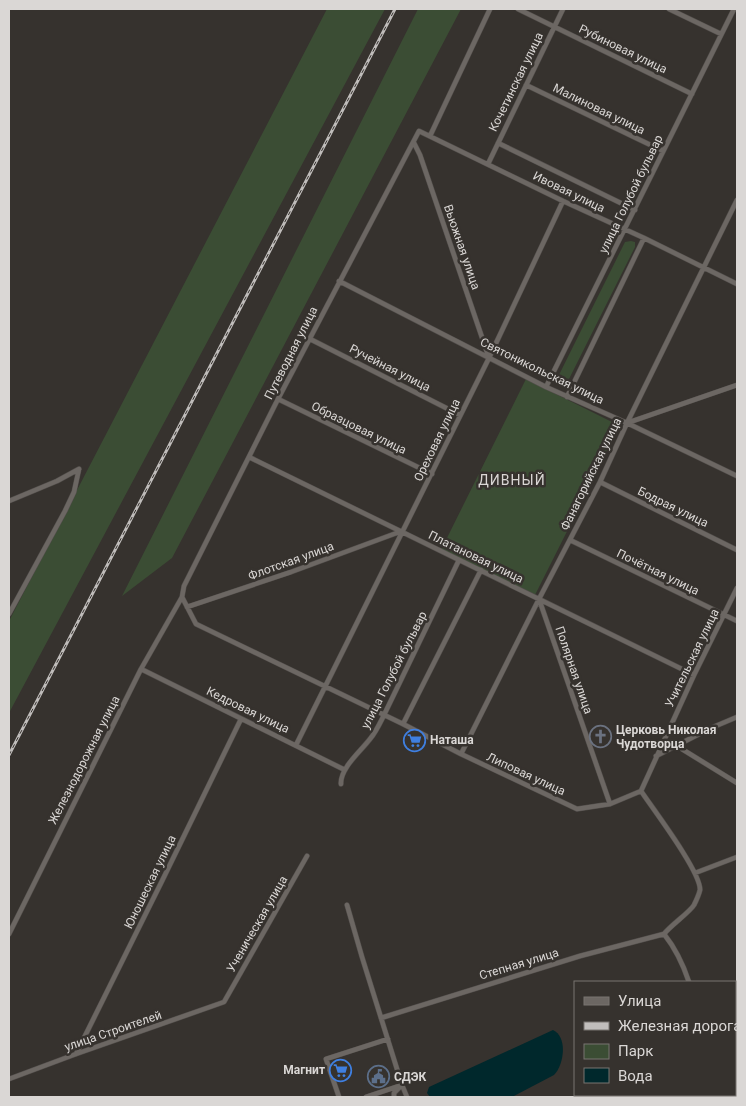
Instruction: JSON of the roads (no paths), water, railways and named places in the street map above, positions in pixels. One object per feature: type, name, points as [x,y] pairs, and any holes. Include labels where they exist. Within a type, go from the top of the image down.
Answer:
[{"type":"street","points":[[430,136],[490,9]]},
{"type":"street","name":"Рубиновая улица","points":[[518,9],[692,94]]},
{"type":"street","name":"Кочетинская улица","points":[[488,164],[563,9]]},
{"type":"street","points":[[669,9],[721,34]]},
{"type":"street","name":"улица Голубой бульвар","points":[[546,387],[734,9]]},
{"type":"street","name":"Малиновая улица","points":[[526,85],[663,151]]},
{"type":"street","name":"Ивовая улица","points":[[419,131],[737,284]]},
{"type":"street","name":"Путеводная улица","points":[[182,597],[184,586],[278,399],[419,131]]},
{"type":"street","name":"Вьюжная улица","points":[[414,143],[420,155],[489,358]]},
{"type":"street","name":"Ивовая улица","points":[[498,143],[635,210]]},
{"type":"street","name":"Фанагорийская улица","points":[[461,754],[600,482],[704,268],[736,207],[737,200]]},
{"type":"street","name":"Ореховая улица","points":[[296,745],[489,358],[563,201]]},
{"type":"street","points":[[567,396],[644,238]]},
{"type":"street","name":"Святоникольская улица","points":[[340,280],[546,387],[628,423],[737,476]]},
{"type":"street","name":"Ручейная улица","points":[[310,339],[460,415]]},
{"type":"street","points":[[628,423],[737,385]]},
{"type":"street","name":"Образцовая улица","points":[[278,399],[432,474]]},
{"type":"street","name":"Платановая улица","points":[[250,457],[694,675]]},
{"type":"street","points":[[9,501],[58,481],[79,469],[74,492],[68,505],[9,614]]},
{"type":"street","name":"Бодрая улица","points":[[600,482],[737,550]]},
{"type":"street","name":"Флотская улица","points":[[187,607],[291,572],[402,531]]},
{"type":"street","name":"Почётная улица","points":[[570,540],[737,621]]},
{"type":"street","name":"улица Голубой бульвар","points":[[341,784],[340,781],[345,770],[362,746],[370,740],[384,715],[460,560]]},
{"type":"street","points":[[403,724],[481,570]]},
{"type":"street","name":"Учительская улица","points":[[641,791],[694,675],[737,588]]},
{"type":"street","points":[[182,597],[187,607]]},
{"type":"street","name":"Железнодорожная улица","points":[[9,934],[141,668],[182,597]]},
{"type":"street","name":"Полярная улица","points":[[539,599],[610,804]]},
{"type":"street","name":"Липовая улица","points":[[187,607],[196,624],[577,809],[610,804],[641,791]]},
{"type":"street","name":"Кедровая улица","points":[[141,668],[345,770]]},
{"type":"street","points":[[656,756],[737,717]]},
{"type":"street","name":"Юношеская улица","points":[[76,1054],[241,719]]},
{"type":"street","points":[[677,746],[737,783]]},
{"type":"street","points":[[641,791],[688,861],[695,874],[700,891],[694,906],[671,924],[664,934],[682,962],[689,981]]},
{"type":"street","name":"Ученическая улица","points":[[224,1002],[307,856]]},
{"type":"street","points":[[695,874],[737,857]]},
{"type":"street","points":[[347,905],[407,1097]]},
{"type":"street","name":"Степная улица","points":[[381,1018],[580,956],[664,934]]},
{"type":"street","name":"улица Строителей","points":[[9,1079],[224,1002]]},
{"type":"street","points":[[339,1097],[326,1059],[388,1039]]},
{"type":"street","points":[[366,1097],[402,1085]]},
{"type":"street","points":[[394,1097],[394,1093],[402,1085]]},
{"type":"water","points":[[553,1030],[558,1034],[563,1045],[560,1065],[554,1075],[512,1097],[430,1097],[427,1093],[429,1087]]},
{"type":"railway","points":[[9,755],[395,9]]},
{"type":"place","name":"Церковь Николая Чудотворца","points":[[600,737]]},
{"type":"place","name":"Наташа","points":[[414,740]]},
{"type":"place","name":"Магнит","points":[[341,1070]]},
{"type":"place","name":"СДЭК","points":[[378,1077]]},
{"type":"district","name":"ДИВНЫЙ","points":[[512,480]]}]
